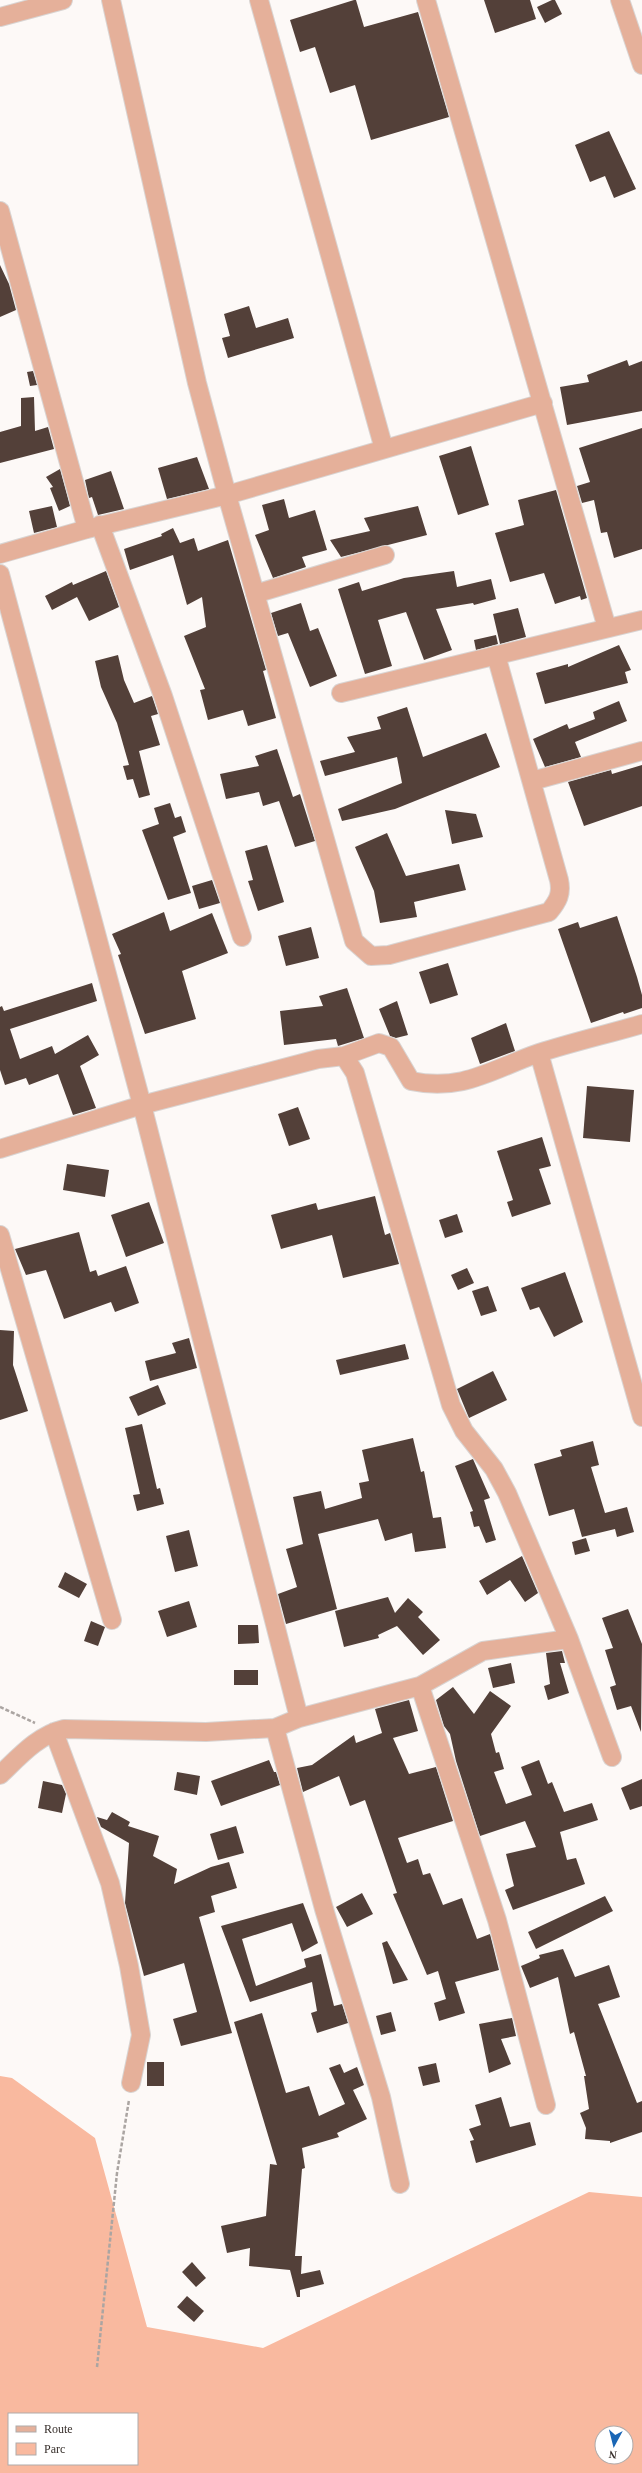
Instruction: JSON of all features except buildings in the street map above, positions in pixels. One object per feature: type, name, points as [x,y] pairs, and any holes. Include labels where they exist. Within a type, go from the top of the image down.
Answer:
[{"type":"street","points":[[0,17],[63,0]]},
{"type":"street","points":[[111,0],[197,383],[227,495],[354,941],[371,956],[389,955],[548,912],[558,901],[561,891],[532,781],[496,655]]},
{"type":"street","points":[[259,0],[384,449]]},
{"type":"street","points":[[426,0],[607,628]]},
{"type":"street","points":[[620,0],[642,65]]},
{"type":"street","points":[[0,211],[93,527],[163,696],[242,937]]},
{"type":"street","points":[[0,554],[93,527],[227,495],[542,403]]},
{"type":"street","points":[[255,594],[385,555]]},
{"type":"street","points":[[0,574],[142,1105],[299,1718]]},
{"type":"street","points":[[341,693],[642,620]]},
{"type":"street","points":[[532,781],[642,751]]},
{"type":"street","points":[[0,1149],[142,1105],[318,1059],[344,1056],[379,1043],[391,1047],[411,1081],[427,1084],[461,1083],[539,1053],[642,1024]]},
{"type":"street","points":[[539,1053],[642,1417]]},
{"type":"street","points":[[344,1056],[355,1073],[451,1405],[464,1430],[494,1469],[507,1493],[569,1639],[612,1757]]},
{"type":"street","points":[[0,1235],[112,1620]]},
{"type":"street","points":[[0,1776],[33,1744],[54,1732],[64,1729],[206,1732],[275,1728],[299,1718],[420,1686],[483,1651],[569,1639]]},
{"type":"street","points":[[420,1686],[497,1920],[546,2105]]},
{"type":"street","points":[[275,1728],[324,1909],[382,2097],[400,2184]]},
{"type":"street","points":[[54,1732],[110,1883],[125,1951],[141,2035],[131,2083]]},
{"type":"path","points":[[0,1707],[54,1732]]},
{"type":"path","points":[[97,2367],[117,2173],[131,2083]]},
{"type":"green space","points":[[0,2076],[12,2078],[95,2138],[147,2327],[263,2348],[589,2192],[642,2197],[642,2473],[0,2473]]}]
